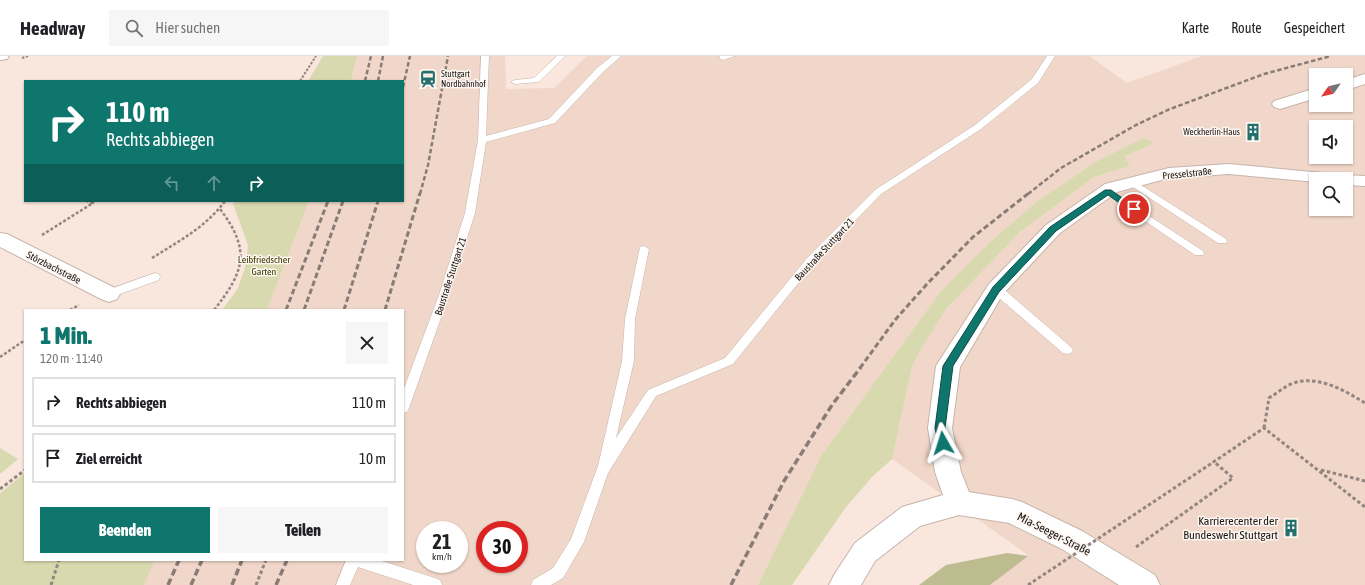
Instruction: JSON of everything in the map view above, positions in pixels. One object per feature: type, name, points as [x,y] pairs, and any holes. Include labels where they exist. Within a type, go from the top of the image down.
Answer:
[{"type":"street","points":[[1353,83],[1365,79]]},
{"type":"street","points":[[1280,104],[1309,95]]},
{"type":"street","name":"Presselstraße","points":[[959,503],[948,472],[940,428],[948,366],[996,289],[1053,229],[1112,188],[1169,173],[1229,169],[1309,176]]},
{"type":"street","points":[[1353,180],[1365,181]]},
{"type":"street","name":"Störzbachstraße","points":[[0,239],[109,294]]},
{"type":"street","name":"Mia-Seeger-Straße","points":[[844,585],[864,552],[912,516],[959,503],[1012,511],[1072,540],[1145,585]]},
{"type":"lane","name":"Baustraße Stuttgart 21","points":[[404,405],[444,295],[470,212],[482,140],[485,56]]},
{"type":"lane","points":[[515,82],[536,80],[561,56]]},
{"type":"lane","points":[[482,140],[552,120],[600,70],[617,56]]},
{"type":"lane","name":"Baustraße Stuttgart 21","points":[[602,472],[652,393],[729,361],[812,259],[878,192],[978,127],[1035,81],[1051,56]]},
{"type":"lane","points":[[1133,182],[1222,241]]},
{"type":"lane","points":[[1108,192],[1199,253]]},
{"type":"lane","name":"Baustraße Stuttgart 21","points":[[538,585],[558,573],[578,542],[602,472],[628,361],[630,319],[644,249]]},
{"type":"lane","points":[[109,294],[155,277]]},
{"type":"lane","points":[[996,289],[1067,350]]},
{"type":"lane","points":[[343,585],[352,561]]},
{"type":"lane","points":[[361,561],[436,585]]},
{"type":"path","points":[[301,80],[316,56]]},
{"type":"path","points":[[20,249],[93,203],[90,202]]},
{"type":"path","points":[[147,262],[203,225],[220,209],[224,202]]},
{"type":"path","points":[[215,309],[230,289],[238,269],[241,246],[230,223],[220,209]]},
{"type":"path","points":[[0,356],[24,341]]},
{"type":"path","points":[[1028,585],[1264,428],[1268,398],[1283,388],[1298,382],[1320,382],[1344,390],[1365,402]]},
{"type":"path","points":[[1264,428],[1365,507]]},
{"type":"path","points":[[1111,564],[1233,478],[1213,461]]},
{"type":"path","points":[[1318,470],[1365,481]]},
{"type":"path","points":[[0,489],[24,471]]},
{"type":"path","points":[[51,585],[59,561]]},
{"type":"path","points":[[256,585],[266,561]]},
{"type":"shaded area","points":[[357,56],[505,56],[506,89],[554,88],[587,56],[1089,56],[1127,83],[1202,56],[1365,56],[1365,585],[990,585],[1028,555],[892,459],[912,367],[921,349],[947,308],[1020,232],[1094,177],[1130,166],[1125,156],[1149,146],[1143,138],[1097,161],[1036,202],[989,243],[941,291],[821,456],[758,585],[144,585],[155,561],[404,561],[404,309],[267,309],[309,202],[404,202],[404,80],[351,80]]},
{"type":"shaded area","points":[[1007,553],[1028,556],[990,585],[919,585],[946,565]]},
{"type":"green space","points":[[323,56],[357,56],[351,80],[309,80]]},
{"type":"green space","points":[[1143,138],[1152,142],[1149,146],[1125,156],[1130,166],[1094,177],[1020,232],[947,308],[921,349],[912,367],[892,459],[872,477],[846,507],[792,585],[758,585],[821,456],[941,291],[989,243],[1036,202],[1097,161]]},
{"type":"green space","name":"Leibfriedscher Garten","points":[[234,202],[309,202],[267,309],[223,309],[237,290],[245,268],[248,245],[233,204]]},
{"type":"green space","points":[[0,448],[18,459],[0,474]]},
{"type":"green space","points":[[24,474],[24,561],[155,561],[144,585],[0,585],[0,493]]},
{"type":"railway","points":[[365,80],[371,56]]},
{"type":"railway","points":[[378,80],[383,56]]},
{"type":"railway","points":[[404,83],[410,56]]},
{"type":"railway","points":[[420,194],[428,165],[448,56]]},
{"type":"railway","points":[[1028,194],[1061,168],[1136,125],[1170,109],[1264,74],[1331,56]]},
{"type":"railway","points":[[385,309],[420,193]]},
{"type":"railway","points":[[860,368],[895,320],[927,284],[973,237],[1029,193]]},
{"type":"railway","points":[[286,309],[328,202]]},
{"type":"railway","points":[[304,309],[343,202]]},
{"type":"railway","points":[[344,309],[378,202]]},
{"type":"railway","points":[[731,585],[784,481],[832,405],[861,367]]},
{"type":"railway","points":[[168,585],[179,561]]},
{"type":"railway","points":[[191,585],[202,561]]},
{"type":"railway","points":[[232,585],[242,561]]},
{"type":"railway","points":[[276,585],[287,561]]},
{"type":"place","name":"Stuttgart Nordbahnhof","points":[[428,79]]},
{"type":"place","name":"Weckherlin-Haus","points":[[1253,132]]},
{"type":"place","name":"Karrierecenter der Bundeswehr Stuttgart","points":[[1291,528]]},
{"type":"route","points":[[943,443],[940,428],[948,366],[996,289],[1053,229],[1108,192],[1134,209]]}]
